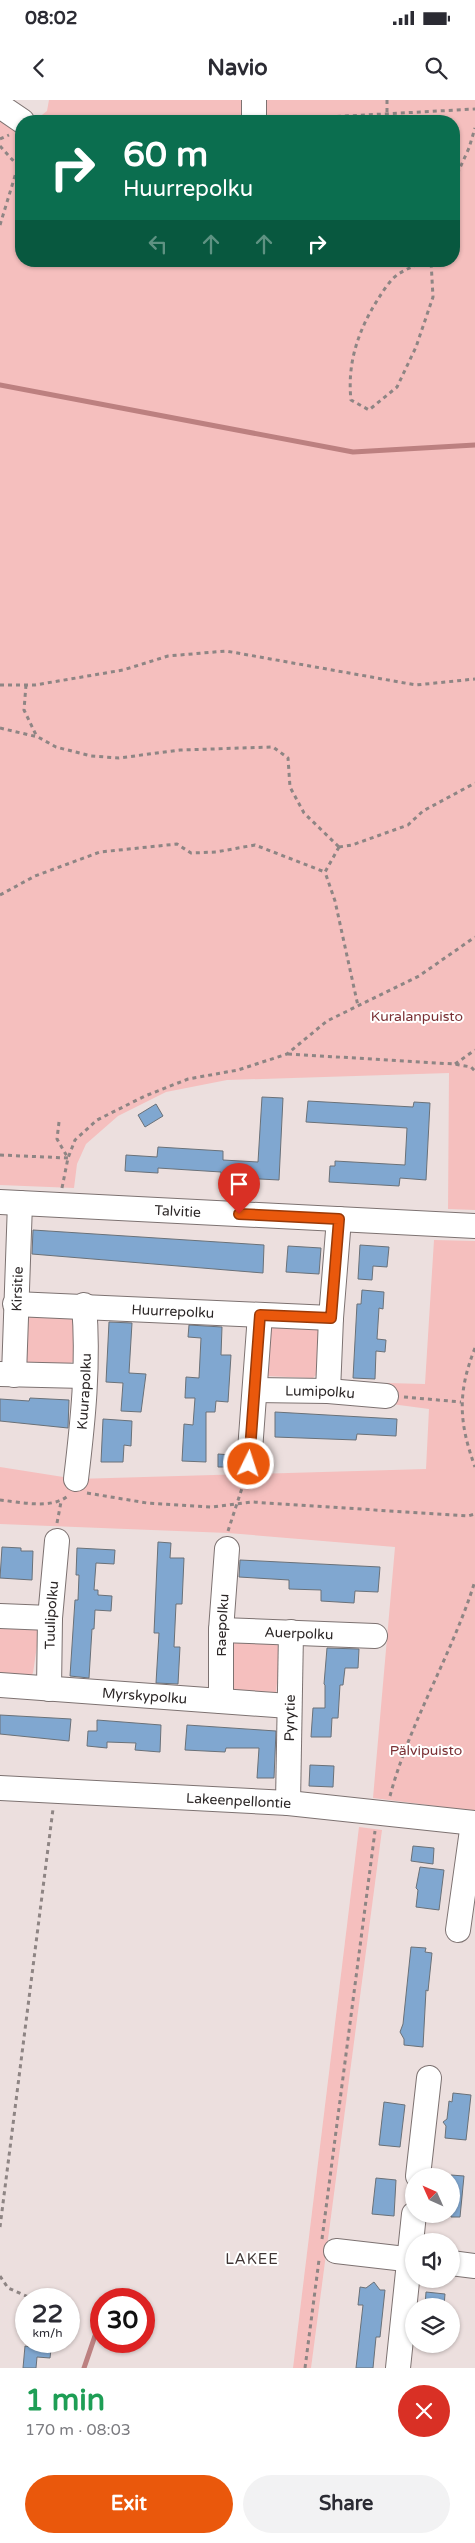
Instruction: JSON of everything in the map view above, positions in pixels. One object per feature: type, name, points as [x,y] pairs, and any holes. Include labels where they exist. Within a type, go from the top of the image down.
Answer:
[{"type":"street","points":[[254,100],[254,115]]},
{"type":"street","points":[[0,106],[15,116]]},
{"type":"street","name":"Talvitie","points":[[10,1203],[475,1226]]},
{"type":"street","name":"Kirsitie","points":[[7,1374],[15,1304],[10,1203]]},
{"type":"street","points":[[328,1391],[331,1318],[339,1219]]},
{"type":"street","name":"Huurrepolku","points":[[15,1304],[331,1318]]},
{"type":"street","name":"Kuurapolku","points":[[76,1488],[83,1421],[87,1340],[84,1306]]},
{"type":"street","points":[[249,1464],[260,1315]]},
{"type":"street","points":[[7,1374],[84,1376]]},
{"type":"street","name":"Lumipolku","points":[[255,1390],[328,1391],[386,1396]]},
{"type":"street","name":"Tuulipolku","points":[[49,1689],[50,1618],[57,1541]]},
{"type":"street","name":"Raepolku","points":[[221,1702],[221,1630],[227,1549]]},
{"type":"street","points":[[0,1616],[50,1618]]},
{"type":"street","name":"Auerpolku","points":[[221,1630],[375,1636]]},
{"type":"street","name":"Pyrytie","points":[[288,1803],[291,1632]]},
{"type":"street","name":"Myrskypolku","points":[[0,1685],[289,1706]]},
{"type":"street","name":"Lakeenpellontie","points":[[0,1788],[288,1803],[381,1817],[474,1823]]},
{"type":"street","points":[[458,1930],[474,1823]]},
{"type":"street","points":[[419,2168],[429,2078]]},
{"type":"street","points":[[326,2248],[405,2259]]},
{"type":"street","points":[[460,2265],[475,2266]]},
{"type":"street","points":[[398,2368],[408,2288]]},
{"type":"path","points":[[387,100],[387,114]]},
{"type":"path","points":[[370,115],[475,109]]},
{"type":"path","points":[[460,168],[475,128]]},
{"type":"path","points":[[0,146],[15,160]]},
{"type":"path","points":[[0,224],[15,180]]},
{"type":"path","points":[[412,267],[399,273],[384,290],[366,318],[355,346],[349,380],[351,400],[368,410],[397,387],[416,347],[434,297],[432,267]]},
{"type":"path","points":[[0,685],[26,684],[35,686],[123,670],[168,656],[226,651],[416,685],[475,679]]},
{"type":"path","points":[[26,684],[24,710],[38,737]]},
{"type":"path","points":[[0,728],[38,737],[64,749],[91,756],[119,758],[180,750],[272,747],[288,758],[290,787],[304,813],[339,847]]},
{"type":"path","points":[[339,847],[352,845],[408,825],[424,812],[475,783]]},
{"type":"path","points":[[0,895],[35,876],[100,852],[177,844],[191,853],[216,852],[255,845],[325,872]]},
{"type":"path","points":[[339,847],[325,872],[335,901],[358,1006]]},
{"type":"path","points":[[60,1205],[68,1158],[75,1140],[98,1120],[145,1096],[188,1079],[238,1070],[286,1054],[327,1021],[419,976],[475,937]]},
{"type":"path","points":[[454,1064],[475,1050]]},
{"type":"path","points":[[286,1054],[454,1064],[471,1067],[475,1071]]},
{"type":"path","points":[[58,1122],[57,1139],[68,1158]]},
{"type":"path","points":[[0,1154],[68,1158]]},
{"type":"path","points":[[475,1348],[461,1402],[464,1436],[475,1467]]},
{"type":"path","points":[[386,1396],[461,1402]]},
{"type":"path","points":[[227,1549],[228,1533],[235,1503],[249,1464]]},
{"type":"path","points":[[0,1500],[52,1504],[61,1502],[76,1488],[147,1503],[212,1507],[252,1502],[468,1516],[475,1514]]},
{"type":"path","points":[[305,2368],[326,2248],[381,1817],[412,1731],[464,1614],[475,1581]]},
{"type":"path","points":[[0,2226],[56,1791]]},
{"type":"path","points":[[0,2277],[8,2288],[15,2291]]},
{"type":"green space","name":"Kuralanpuisto","points":[[0,100],[12,100],[34,115],[15,115],[15,267],[460,267],[460,115],[42,115],[47,111],[49,100],[475,100],[475,1210],[448,1209],[449,1073],[227,1080],[166,1092],[118,1116],[86,1144],[77,1164],[74,1188],[0,1185]]},
{"type":"green space","name":"Pälvipuisto","points":[[434,1240],[475,1241],[475,1811],[373,1798],[395,1547],[228,1533],[0,1524],[0,1467],[76,1479],[426,1469],[429,1409],[384,1403],[387,1383],[425,1384]]},
{"type":"green space","points":[[73,1310],[75,1360],[64,1366],[57,1367],[25,1363],[22,1311]]},
{"type":"green space","points":[[268,1327],[323,1327],[316,1375],[313,1378],[265,1376]]},
{"type":"green space","points":[[0,1623],[37,1628],[39,1632],[33,1673],[29,1678],[0,1676]]},
{"type":"green space","points":[[232,1640],[278,1641],[281,1645],[276,1692],[231,1691]]},
{"type":"green space","points":[[359,1827],[382,1830],[311,2368],[293,2368]]},
{"type":"building","points":[[262,1097],[283,1098],[279,1180],[221,1177],[221,1172],[158,1168],[158,1173],[125,1171],[126,1155],[157,1157],[158,1147],[223,1151],[223,1160],[258,1162]]},
{"type":"building","points":[[308,1101],[413,1107],[414,1102],[430,1103],[426,1180],[400,1178],[399,1186],[329,1182],[330,1166],[335,1166],[335,1161],[405,1165],[407,1128],[306,1122]]},
{"type":"building","points":[[156,1104],[163,1116],[145,1127],[138,1115]]},
{"type":"building","points":[[33,1230],[264,1245],[263,1273],[32,1254]]},
{"type":"building","points":[[360,1245],[389,1247],[387,1267],[373,1266],[372,1280],[358,1279]]},
{"type":"building","points":[[288,1246],[321,1248],[319,1274],[286,1272]]},
{"type":"building","points":[[362,1290],[384,1292],[383,1309],[379,1308],[377,1339],[386,1340],[385,1352],[376,1351],[375,1379],[353,1378],[357,1304],[361,1304]]},
{"type":"building","points":[[109,1322],[132,1323],[129,1373],[146,1374],[141,1412],[121,1411],[123,1383],[106,1382]]},
{"type":"building","points":[[189,1325],[222,1327],[221,1355],[231,1355],[228,1402],[216,1401],[215,1412],[206,1412],[206,1462],[182,1461],[184,1424],[193,1425],[195,1398],[185,1398],[186,1377],[199,1378],[201,1338],[188,1337]]},
{"type":"building","points":[[30,1398],[69,1400],[68,1428],[0,1421],[0,1399],[29,1401]]},
{"type":"building","points":[[275,1412],[397,1419],[396,1436],[357,1434],[356,1440],[275,1437]]},
{"type":"building","points":[[103,1419],[132,1421],[131,1446],[124,1445],[123,1462],[101,1462]]},
{"type":"building","points":[[218,1454],[232,1455],[231,1467],[218,1467]]},
{"type":"building","points":[[158,1542],[171,1543],[170,1558],[184,1558],[182,1604],[176,1604],[174,1647],[180,1647],[178,1684],[156,1683],[159,1633],[154,1633]]},
{"type":"building","points":[[2,1547],[21,1548],[21,1551],[33,1551],[32,1580],[0,1578]]},
{"type":"building","points":[[77,1548],[115,1550],[114,1564],[96,1563],[94,1590],[98,1590],[98,1595],[112,1596],[111,1611],[95,1610],[89,1678],[70,1676],[75,1600],[78,1600],[79,1575],[76,1575]]},
{"type":"building","points":[[240,1560],[380,1567],[378,1592],[355,1591],[354,1603],[321,1601],[321,1590],[289,1589],[289,1580],[239,1577]]},
{"type":"building","points":[[327,1648],[359,1649],[358,1668],[345,1668],[343,1685],[340,1685],[338,1718],[332,1718],[331,1737],[311,1737],[313,1708],[325,1708],[324,1684]]},
{"type":"building","points":[[0,1715],[71,1719],[69,1741],[0,1734]]},
{"type":"building","points":[[97,1720],[161,1725],[160,1752],[135,1750],[136,1743],[107,1742],[107,1748],[87,1746],[88,1731],[97,1731]]},
{"type":"building","points":[[187,1725],[276,1731],[274,1778],[257,1778],[259,1748],[226,1748],[225,1752],[185,1750]]},
{"type":"building","points":[[310,1765],[334,1766],[333,1787],[309,1786]]},
{"type":"building","points":[[413,1846],[434,1848],[433,1864],[411,1861]]},
{"type":"building","points":[[420,1867],[444,1870],[439,1910],[416,1907],[418,1890],[416,1888]]},
{"type":"building","points":[[411,1947],[426,1948],[425,1952],[432,1953],[428,1991],[426,1990],[423,2047],[404,2045],[404,2039],[400,2032],[403,2024]]},
{"type":"building","points":[[453,2093],[471,2095],[466,2140],[445,2138],[446,2126],[443,2122],[447,2119],[449,2101],[452,2102]]},
{"type":"building","points":[[384,2102],[405,2105],[400,2147],[379,2145]]},
{"type":"building","points":[[460,2176],[464,2176],[460,2217]]},
{"type":"building","points":[[376,2178],[396,2180],[394,2216],[372,2214]]},
{"type":"building","points":[[374,2282],[380,2290],[385,2290],[380,2337],[376,2337],[373,2368],[356,2368],[363,2305],[358,2305],[360,2287],[366,2288]]},
{"type":"building","points":[[426,2292],[445,2294],[445,2298],[426,2298]]},
{"type":"building","points":[[24,2353],[51,2353],[50,2358],[37,2357],[36,2368],[23,2368]]},
{"type":"waterway","points":[[0,385],[353,452],[475,445]]},
{"type":"waterway","points":[[84,2368],[90,2350]]},
{"type":"district","name":"LAKEE","points":[[252,2259]]},
{"type":"route","points":[[239,1214],[339,1219],[331,1318],[260,1315],[249,1464]]}]
